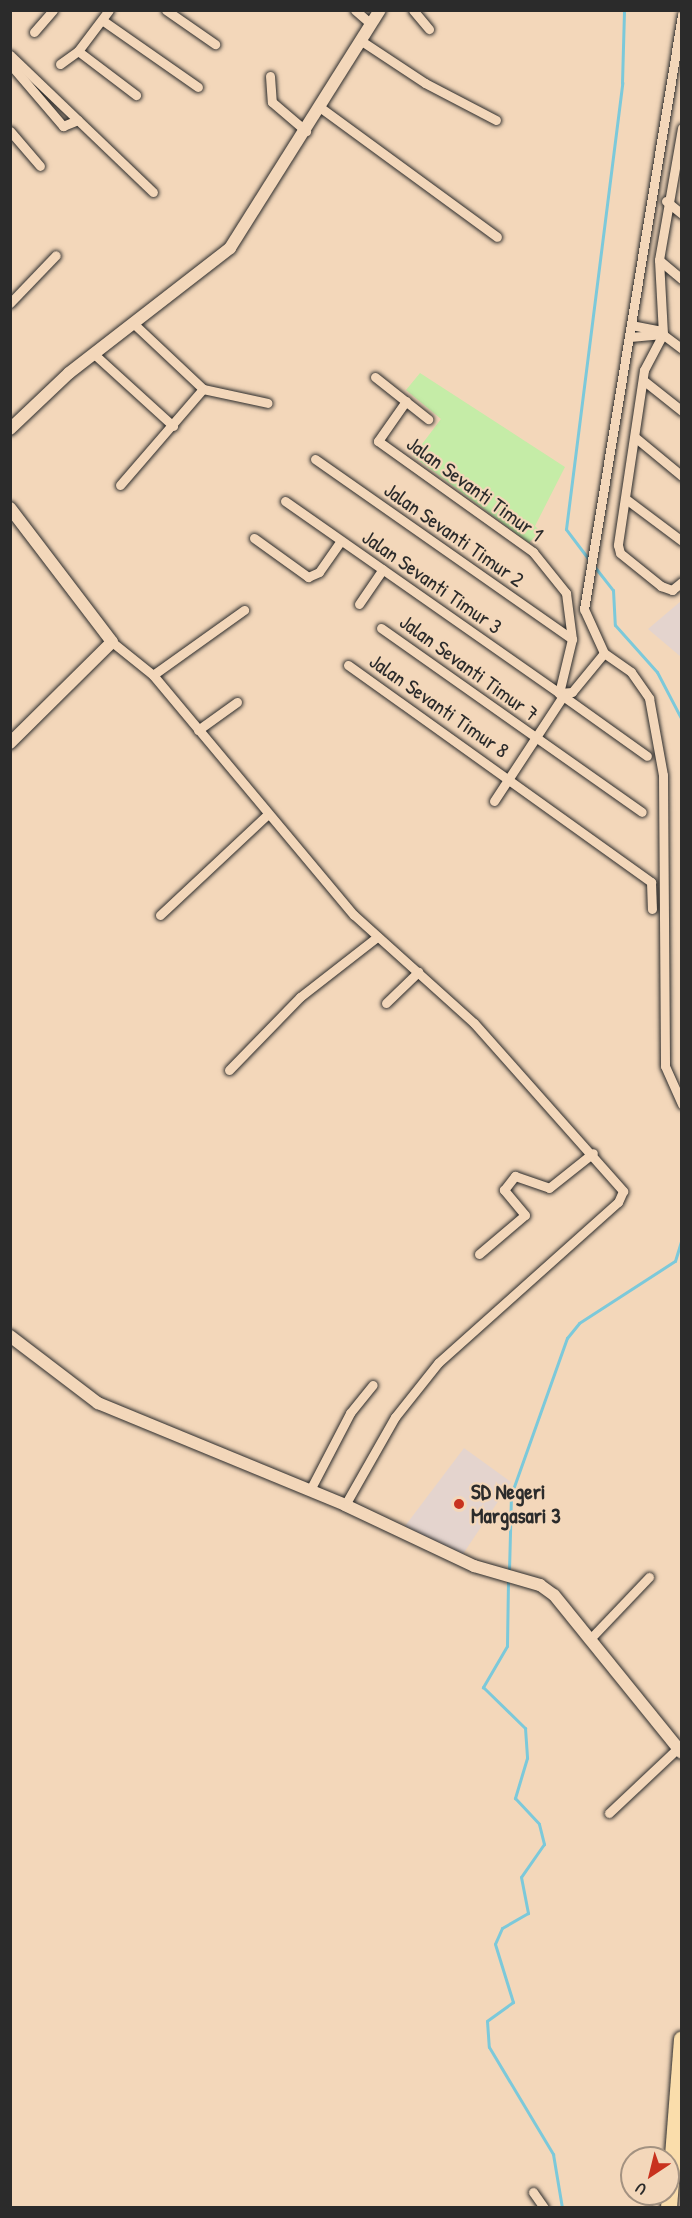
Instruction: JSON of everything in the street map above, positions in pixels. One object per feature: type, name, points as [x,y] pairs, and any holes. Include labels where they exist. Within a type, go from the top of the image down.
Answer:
[{"type":"highway","points":[[669,2208],[681,2039]]},
{"type":"street","points":[[34,32],[53,10]]},
{"type":"street","points":[[60,64],[78,51],[109,10]]},
{"type":"street","points":[[166,10],[216,44]]},
{"type":"street","points":[[355,10],[371,24]]},
{"type":"street","points":[[10,429],[93,354],[231,248],[321,108],[380,10]]},
{"type":"street","points":[[413,10],[429,29]]},
{"type":"street","points":[[681,15],[596,550],[584,609],[604,653],[644,690],[662,751],[668,892],[665,1066],[681,1104]]},
{"type":"street","points":[[102,20],[198,87]]},
{"type":"street","points":[[360,40],[425,83],[496,120]]},
{"type":"street","points":[[78,51],[136,95]]},
{"type":"street","points":[[10,55],[153,192]]},
{"type":"street","points":[[10,64],[63,126],[78,120]]},
{"type":"street","points":[[270,76],[272,102],[306,131]]},
{"type":"street","points":[[321,108],[497,237]]},
{"type":"street","points":[[681,128],[679,149],[666,201],[659,260],[663,334],[643,380],[618,550],[668,590],[681,582]]},
{"type":"street","points":[[10,131],[40,166]]},
{"type":"street","points":[[666,201],[681,214]]},
{"type":"street","points":[[10,303],[56,255]]},
{"type":"street","points":[[659,260],[681,279]]},
{"type":"street","points":[[133,323],[203,389],[268,403]]},
{"type":"street","points":[[632,325],[663,334],[681,349]]},
{"type":"street","points":[[630,337],[663,334]]},
{"type":"street","points":[[93,354],[173,426]]},
{"type":"street","points":[[375,377],[428,419]]},
{"type":"street","points":[[643,380],[681,411]]},
{"type":"street","points":[[120,485],[203,389]]},
{"type":"street","name":"Jalan Sevanti Timur 1","points":[[406,401],[378,441],[549,568],[570,606],[572,639]]},
{"type":"street","points":[[636,438],[681,476]]},
{"type":"street","name":"Jalan Sevanti Timur 2","points":[[315,459],[572,639]]},
{"type":"street","points":[[626,499],[681,541]]},
{"type":"street","name":"Jalan Sevanti Timur 3","points":[[285,501],[647,756]]},
{"type":"street","points":[[10,508],[112,642],[153,675],[267,815],[377,937],[474,1023],[592,1153],[623,1191],[621,1198],[438,1362],[395,1417],[345,1505]]},
{"type":"street","points":[[254,538],[308,577],[319,572],[341,541]]},
{"type":"street","points":[[359,604],[383,569]]},
{"type":"street","points":[[153,675],[243,610]]},
{"type":"street","name":"Jalan Sevanti Timur 7","points":[[381,628],[642,812]]},
{"type":"street","points":[[561,695],[572,639]]},
{"type":"street","points":[[13,736],[112,642]]},
{"type":"street","points":[[494,801],[536,738],[561,695],[604,653]]},
{"type":"street","name":"Jalan Sevanti Timur 8","points":[[348,664],[510,778],[651,882],[652,909]]},
{"type":"street","points":[[198,730],[237,702]]},
{"type":"street","points":[[160,915],[267,815]]},
{"type":"street","points":[[229,1070],[300,997],[377,937]]},
{"type":"street","points":[[386,1003],[418,972]]},
{"type":"street","points":[[479,1254],[525,1215],[504,1190],[515,1176],[549,1188],[592,1153]]},
{"type":"street","points":[[10,1336],[98,1403],[310,1490],[493,1572],[517,1578],[554,1595],[679,1751],[609,1813]]},
{"type":"street","points":[[310,1490],[350,1413],[373,1385]]},
{"type":"street","points":[[590,1640],[649,1577]]},
{"type":"street","points":[[533,2192],[544,2208]]},
{"type":"shaded area","points":[[681,601],[681,657],[648,629]]},
{"type":"shaded area","name":"SD Negeri Margasari 3","points":[[464,1448],[511,1482],[461,1557],[405,1526]]},
{"type":"green space","points":[[420,373],[565,467],[535,526],[540,531],[529,543],[413,456],[441,419],[406,390]]},
{"type":"waterway","points":[[590,561],[566,529],[622,83],[624,10]]},
{"type":"waterway","points":[[594,566],[613,590],[615,625],[657,672],[682,720]]},
{"type":"waterway","points":[[509,1571],[511,1495],[567,1338],[579,1323],[675,1261],[682,1238]]},
{"type":"waterway","points":[[508,1581],[507,1646],[483,1687],[525,1728],[527,1758],[515,1798],[539,1824],[544,1844],[521,1877],[528,1913],[502,1928],[495,1944],[513,2002],[487,2021],[489,2047],[553,2154],[562,2208]]},
{"type":"place","name":"SD Negeri Margasari 3","points":[[459,1504]]}]
